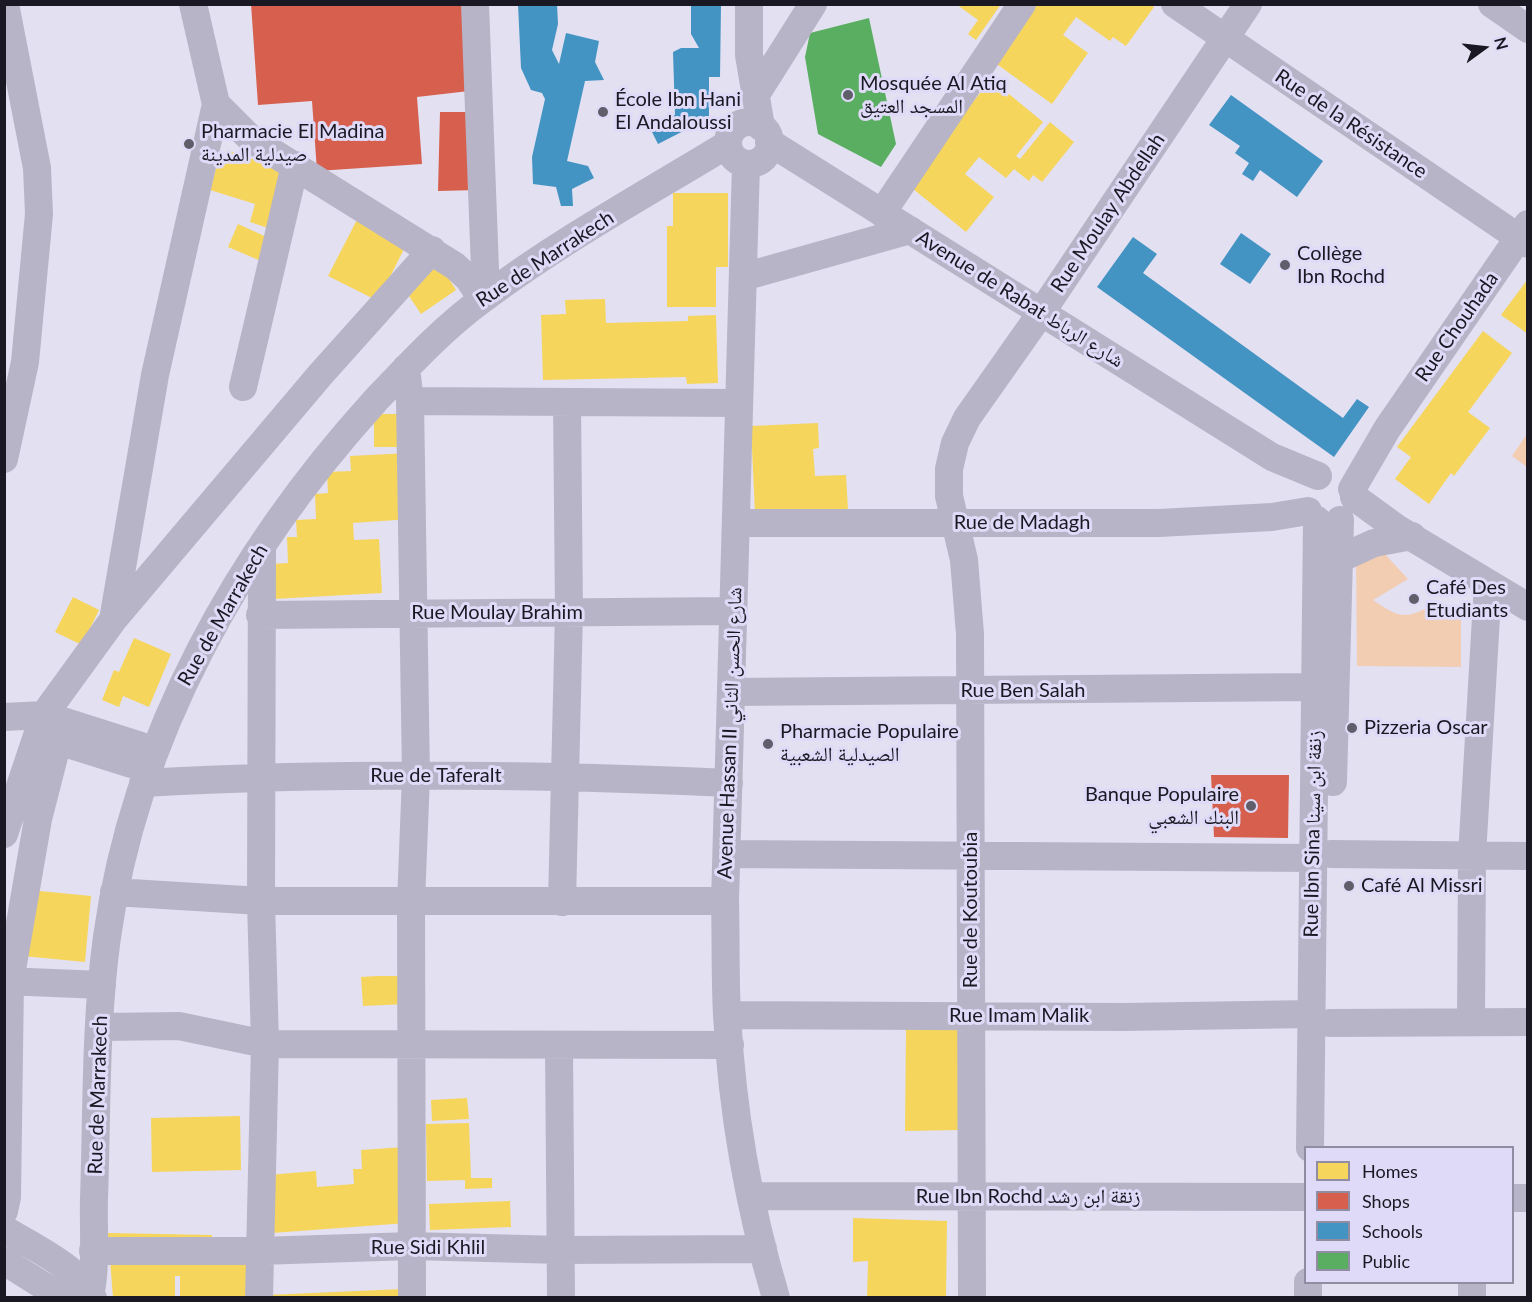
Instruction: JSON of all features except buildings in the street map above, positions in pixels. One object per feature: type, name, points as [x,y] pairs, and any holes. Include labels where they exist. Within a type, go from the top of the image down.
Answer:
[{"type":"street","points":[[4,459],[25,362],[39,214],[37,168],[5,4]]},
{"type":"street","points":[[114,620],[155,375],[216,104],[193,4]]},
{"type":"street","points":[[475,4],[484,297]]},
{"type":"street","name":"Avenue Hassan II شارع الحسن الثاني","points":[[749,4],[749,55],[736,146],[743,277],[725,901],[727,1015],[751,1196],[776,1298]]},
{"type":"street","points":[[755,96],[813,4]]},
{"type":"street","points":[[882,213],[1022,4]]},
{"type":"street","name":"Rue de la Résistance","points":[[1175,4],[1524,235]]},
{"type":"street","name":"Rue Moulay Abdellah","points":[[955,524],[949,496],[949,469],[955,443],[967,418],[1041,313],[1248,4]]},
{"type":"street","points":[[1492,4],[1527,29]]},
{"type":"street","name":"Avenue Hassan II شارع الحسن الثاني","points":[[749,55],[755,96],[765,134]]},
{"type":"street","points":[[216,104],[250,139],[432,250],[469,279],[484,297]]},
{"type":"street","points":[[736,146],[743,123],[765,134]]},
{"type":"street","name":"Rue de Marrakech","points":[[91,1296],[102,985],[114,892],[148,768],[176,697],[201,646],[281,517],[326,457],[406,368],[484,297],[546,255],[736,146],[753,164],[765,156],[765,134]]},
{"type":"street","name":"Avenue de Rabat شارع الرباط","points":[[765,134],[882,213],[1272,457],[1330,500],[1405,533],[1527,607]]},
{"type":"street","points":[[243,387],[295,165]]},
{"type":"street","points":[[743,277],[910,230]]},
{"type":"street","name":"Rue Chouhada","points":[[1330,500],[1387,429],[1524,235]]},
{"type":"street","points":[[4,834],[35,724],[114,620],[320,375],[432,250]]},
{"type":"street","points":[[406,368],[410,401],[416,776],[411,902],[412,1298]]},
{"type":"street","points":[[410,401],[739,403]]},
{"type":"street","points":[[562,902],[569,612],[567,402]]},
{"type":"street","name":"Rue de Madagh","points":[[736,523],[1159,523],[1272,517],[1330,500]]},
{"type":"street","name":"Rue Ibn Sina زنقة ابن سينا","points":[[1310,1146],[1320,1018],[1322,856],[1339,559],[1330,500]]},
{"type":"street","name":"Rue Ibn Sina زنقة ابن سينا","points":[[1322,856],[1314,687],[1330,500]]},
{"type":"street","name":"Rue de Koutoubia","points":[[955,524],[969,597],[972,1298]]},
{"type":"street","points":[[1339,559],[1374,543],[1405,533]]},
{"type":"street","points":[[259,1298],[265,1044],[261,901],[260,615],[262,548]]},
{"type":"street","points":[[1471,1022],[1472,856],[1488,583]]},
{"type":"street","name":"Rue Moulay Brahim","points":[[260,615],[734,611]]},
{"type":"street","name":"Rue Ben Salah","points":[[731,692],[1314,687]]},
{"type":"street","points":[[35,724],[148,768]]},
{"type":"street","points":[[4,1211],[7,1197],[7,981],[38,819],[35,724]]},
{"type":"street","name":"Rue de Taferalt","points":[[148,768],[262,776],[564,777],[729,783]]},
{"type":"street","points":[[727,854],[1527,856]]},
{"type":"street","points":[[114,892],[261,901],[725,901]]},
{"type":"street","points":[[7,981],[102,985]]},
{"type":"street","name":"Rue Imam Malik","points":[[727,1015],[1320,1018],[1527,1022]]},
{"type":"street","name":"Rue Ibn Sina زنقة ابن سينا","points":[[1320,1018],[1329,1146]]},
{"type":"street","points":[[100,1027],[179,1026],[265,1044],[730,1045]]},
{"type":"street","points":[[559,1045],[561,1298]]},
{"type":"street","name":"Rue Ibn Rochd زنقة ابن رشد","points":[[751,1196],[1304,1197]]},
{"type":"street","points":[[4,1229],[72,1272],[91,1296]]},
{"type":"street","name":"Rue Sidi Khlil","points":[[93,1251],[259,1251],[412,1246],[561,1250],[763,1249]]},
{"type":"street","points":[[4,1261],[63,1298]]},
{"type":"shaded area","points":[[1527,434],[1527,467],[1512,456]]},
{"type":"shaded area","points":[[1383,552],[1408,579],[1373,600],[1401,615],[1414,614],[1430,606],[1461,617],[1461,667],[1357,666],[1356,557]]},
{"type":"place","name":"Mosquée Al Atiq المسجد العتيق","points":[[848,95]]},
{"type":"place","name":"École Ibn Hani El Andaloussi","points":[[603,112]]},
{"type":"place","name":"Pharmacie El Madina صيدلية المدينة","points":[[189,144]]},
{"type":"place","name":"Collège Ibn Rochd","points":[[1285,265]]},
{"type":"place","name":"Café Des Etudiants","points":[[1414,599]]},
{"type":"place","name":"Pizzeria Oscar","points":[[1352,728]]},
{"type":"place","name":"Pharmacie Populaire الصيدلية الشعبية","points":[[768,744]]},
{"type":"place","name":"Banque Populaire البنك الشعبي","points":[[1251,806]]},
{"type":"place","name":"Café Al Missri","points":[[1349,886]]}]
